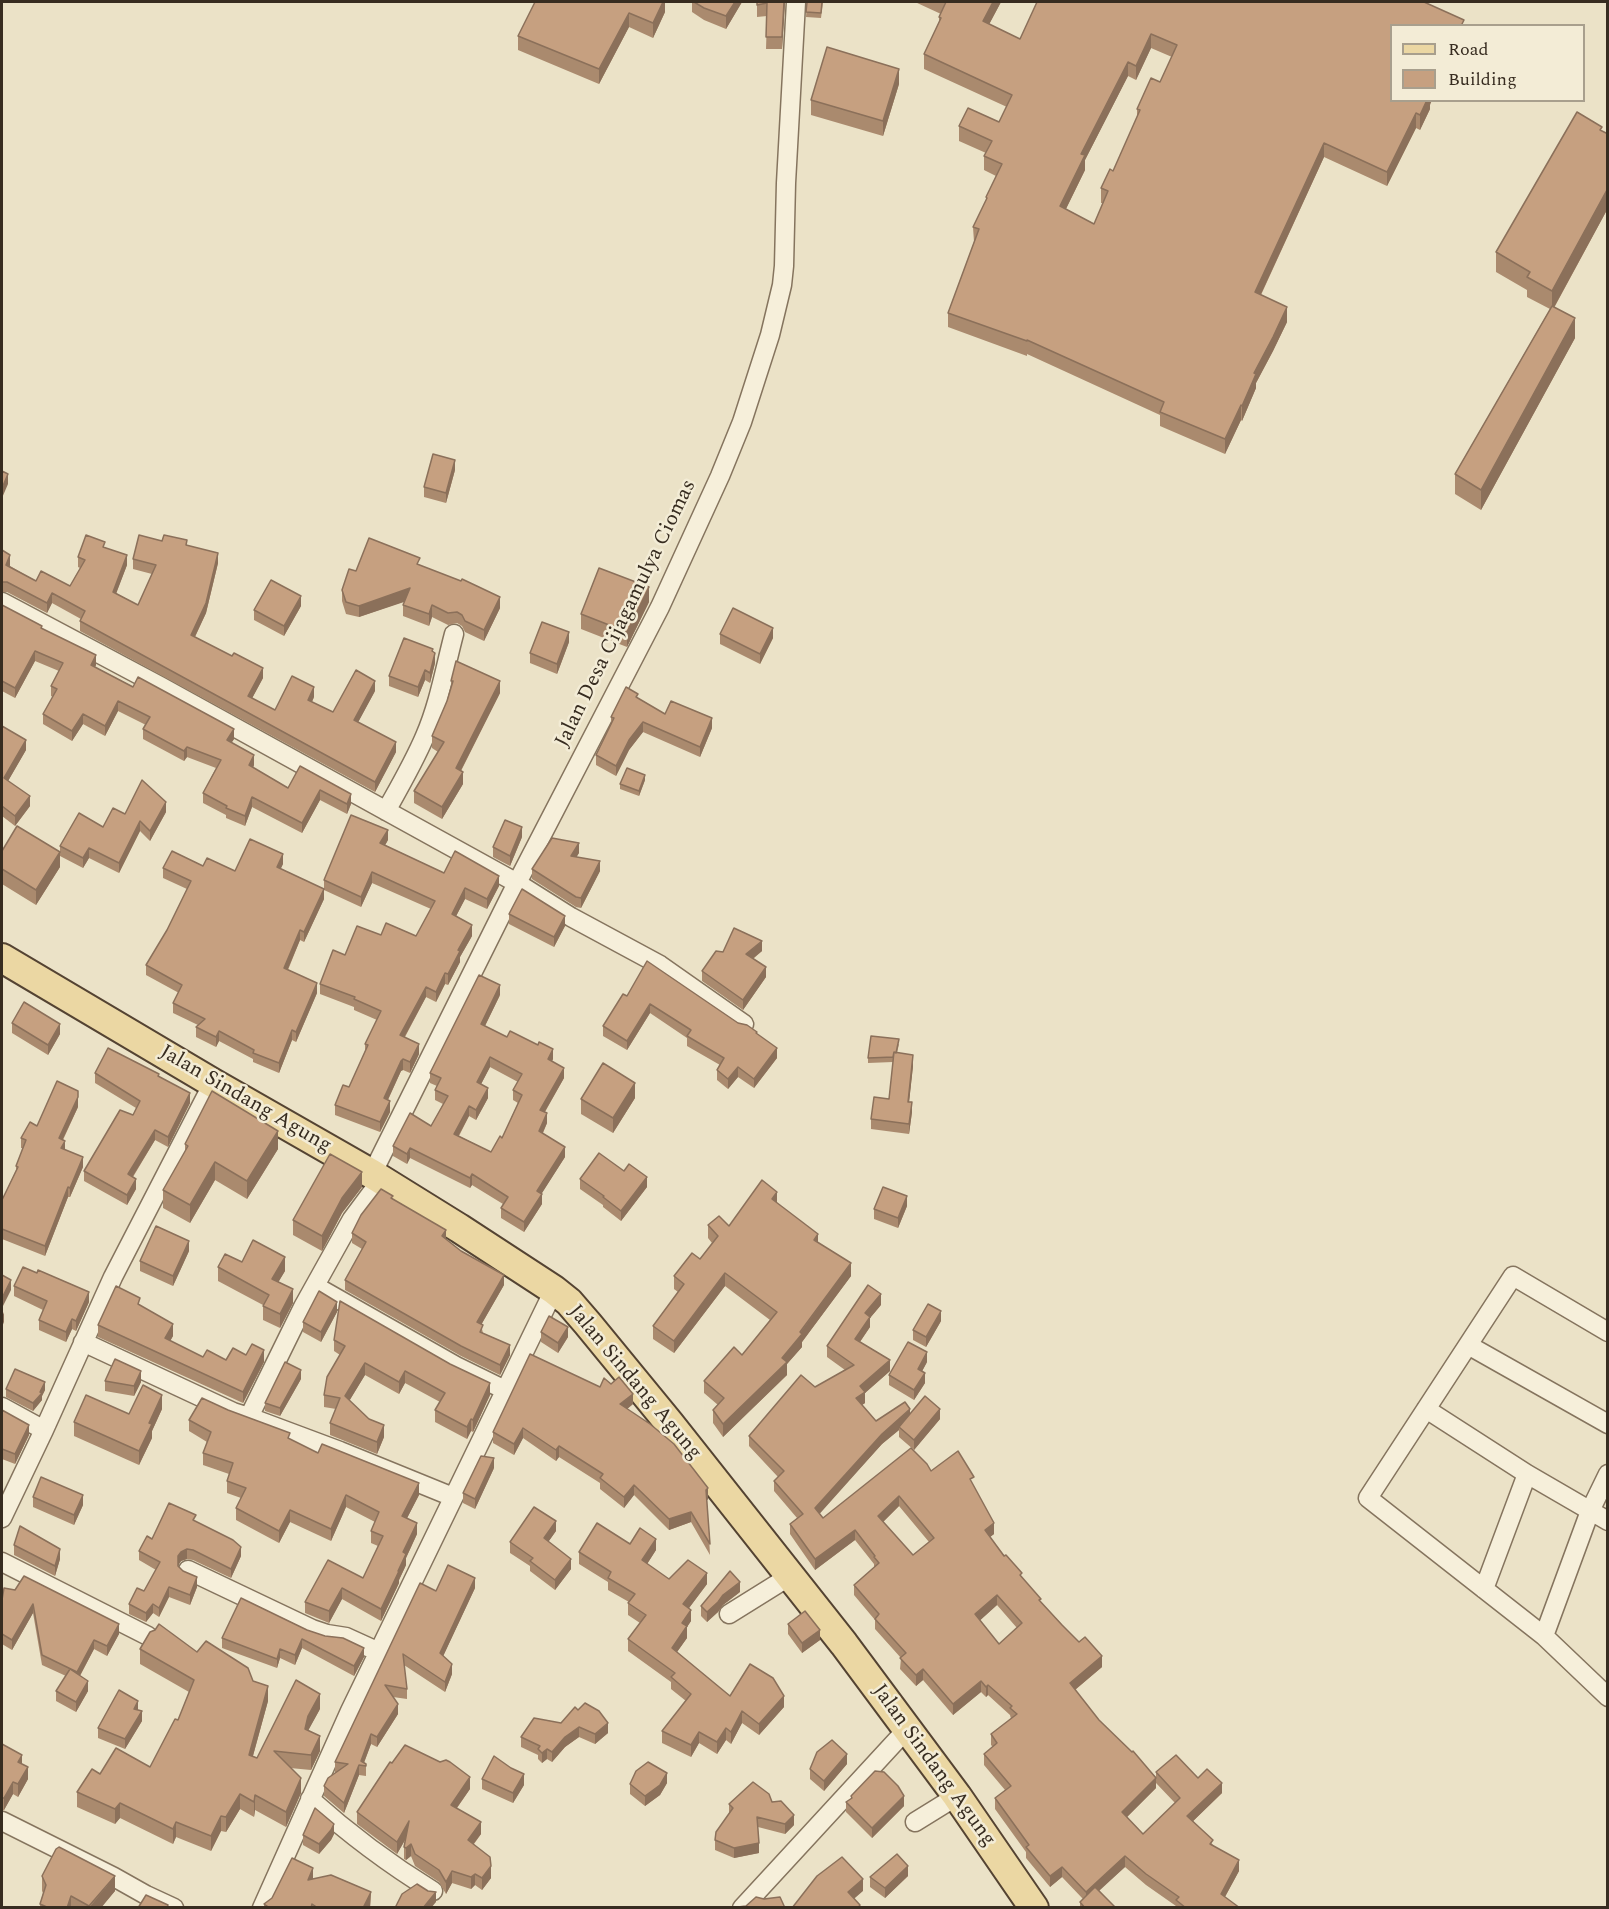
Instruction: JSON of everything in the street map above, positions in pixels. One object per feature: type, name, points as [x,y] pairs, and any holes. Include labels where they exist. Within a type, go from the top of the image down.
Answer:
[{"type":"main road","name":"Jalan Sindang Agung","points":[[2,958],[376,1177],[459,1228],[554,1290],[568,1302],[844,1644],[957,1796],[1034,1908]]},
{"type":"street","name":"Jalan Desa Cijagamulya Ciomas","points":[[249,1417],[315,1286],[376,1177],[517,883],[660,607],[742,423],[770,335],[782,285],[796,2]]},
{"type":"street","points":[[2,602],[160,686],[517,883],[660,965],[744,1024]]},
{"type":"street","points":[[386,810],[426,735],[454,634]]},
{"type":"street","points":[[2,1518],[113,1277],[213,1083]]},
{"type":"street","points":[[1605,1688],[1544,1636],[1368,1498],[1513,1276],[1608,1332]]},
{"type":"street","points":[[315,1286],[456,1366],[505,1390]]},
{"type":"street","points":[[262,1908],[379,1652],[554,1290]]},
{"type":"street","points":[[83,1342],[232,1412],[340,1451],[453,1497]]},
{"type":"street","points":[[1468,1345],[1608,1424]]},
{"type":"street","points":[[2,1407],[44,1430]]},
{"type":"street","points":[[1426,1409],[1527,1474],[1608,1521]]},
{"type":"street","points":[[1484,1589],[1527,1474]]},
{"type":"street","points":[[1544,1636],[1590,1511],[1608,1474]]},
{"type":"street","points":[[2,1562],[148,1636]]},
{"type":"street","points":[[188,1570],[312,1629],[346,1637],[379,1652]]},
{"type":"street","points":[[729,1614],[790,1575]]},
{"type":"street","points":[[742,1908],[907,1729]]},
{"type":"street","points":[[915,1822],[957,1796]]},
{"type":"street","points":[[310,1799],[387,1862],[433,1892]]},
{"type":"street","points":[[2,1821],[174,1908]]},
{"type":"building","points":[[535,2],[663,2],[653,23],[629,13],[599,69],[518,36]]},
{"type":"building","points":[[694,2],[735,2],[726,16]]},
{"type":"building","points":[[757,2],[784,2],[782,37],[766,37],[767,3],[757,5]]},
{"type":"building","points":[[807,2],[822,2],[821,13],[806,12]]},
{"type":"building","points":[[946,2],[993,2],[983,21],[1020,39],[1037,2],[1424,2],[1464,20],[1462,24],[1390,24],[1390,102],[1426,102],[1420,115],[1416,113],[1387,172],[1324,143],[1255,292],[1287,307],[1254,373],[1256,374],[1242,406],[1225,439],[1160,412],[1164,402],[1027,340],[948,313],[979,229],[973,227],[1002,164],[984,156],[992,141],[959,126],[968,108],[999,122],[1012,95],[924,54],[941,18],[939,17]],"holes":[[[1151,34],[1177,45],[1160,82],[1151,78],[1137,109],[1140,110],[1113,171],[1110,169],[1101,188],[1108,191],[1094,224],[1060,206],[1085,155],[1081,154],[1128,62],[1136,66]]]},
{"type":"building","points":[[827,47],[899,69],[883,121],[811,100]]},
{"type":"building","points":[[1577,112],[1602,127],[1600,130],[1608,134],[1608,188],[1552,291],[1527,277],[1530,272],[1496,252]]},
{"type":"building","points":[[1552,306],[1575,318],[1481,490],[1455,474]]},
{"type":"building","points":[[433,454],[455,460],[446,493],[424,487]]},
{"type":"building","points":[[2,471],[8,474],[2,488]]},
{"type":"building","points":[[86,535],[105,542],[103,547],[127,555],[113,592],[138,605],[156,565],[133,559],[139,535],[162,541],[164,535],[187,540],[186,545],[218,553],[206,603],[191,635],[232,656],[234,653],[263,668],[248,696],[275,710],[292,676],[314,687],[308,700],[333,712],[356,670],[375,681],[354,720],[396,742],[375,782],[80,621],[85,611],[52,593],[47,603],[7,582],[2,582],[2,550],[10,555],[6,565],[36,581],[41,571],[70,586],[85,560],[78,557]]},
{"type":"building","points":[[369,538],[420,558],[417,564],[461,581],[462,579],[500,597],[484,630],[465,621],[457,612],[448,613],[432,605],[429,614],[403,605],[410,588],[359,606],[346,602],[342,590],[349,569],[356,571]]},
{"type":"building","points":[[599,568],[649,587],[627,632],[581,614]]},
{"type":"building","points":[[271,580],[301,596],[284,626],[254,610]]},
{"type":"building","points":[[2,605],[42,626],[41,628],[96,655],[91,665],[133,687],[138,677],[234,729],[227,740],[254,755],[249,765],[288,788],[300,766],[351,794],[347,804],[320,790],[302,823],[252,797],[245,816],[226,808],[227,806],[203,793],[221,760],[187,747],[184,751],[143,729],[150,717],[118,701],[105,726],[83,714],[72,731],[43,714],[57,689],[51,686],[63,663],[35,651],[15,688],[2,681]]},
{"type":"building","points":[[733,608],[773,628],[760,654],[720,634]]},
{"type":"building","points":[[542,622],[569,632],[557,664],[530,653]]},
{"type":"building","points":[[404,638],[433,649],[435,653],[430,673],[425,670],[418,687],[389,676]]},
{"type":"building","points":[[456,661],[500,681],[456,768],[463,772],[442,807],[414,791],[444,742],[432,736],[447,701]]},
{"type":"building","points":[[626,687],[638,694],[636,697],[665,714],[671,701],[712,718],[700,747],[643,722],[629,740],[616,766],[596,755]]},
{"type":"building","points":[[2,726],[26,740],[4,778],[30,796],[15,816],[2,806]]},
{"type":"building","points":[[627,768],[645,775],[639,791],[620,784]]},
{"type":"building","points":[[142,780],[166,802],[150,831],[140,821],[119,863],[89,848],[83,858],[60,846],[79,813],[103,827],[113,808],[125,814]]},
{"type":"building","points":[[351,815],[388,830],[380,843],[444,873],[455,851],[499,876],[487,899],[465,888],[452,914],[472,925],[448,974],[445,973],[436,992],[426,987],[400,1035],[419,1044],[410,1062],[403,1059],[401,1061],[384,1098],[390,1101],[380,1122],[335,1105],[343,1085],[349,1087],[368,1045],[365,1044],[381,1011],[354,999],[355,997],[320,984],[333,950],[345,955],[357,926],[381,935],[386,923],[416,936],[435,901],[372,872],[361,897],[324,880]]},
{"type":"building","points":[[505,820],[522,827],[510,856],[493,847]]},
{"type":"building","points":[[17,826],[60,852],[36,890],[2,869],[2,851]]},
{"type":"building","points":[[552,838],[579,843],[571,856],[600,861],[581,898],[532,869]]},
{"type":"building","points":[[250,839],[283,854],[277,867],[324,889],[304,932],[300,930],[284,968],[317,983],[296,1032],[292,1030],[279,1063],[253,1053],[254,1050],[219,1031],[216,1037],[196,1027],[205,1019],[173,1003],[182,985],[146,965],[167,930],[191,881],[163,868],[172,851],[203,866],[207,858],[235,871]]},
{"type":"building","points":[[522,889],[565,916],[554,937],[509,914]]},
{"type":"building","points":[[734,928],[762,941],[746,954],[766,967],[743,1000],[702,971],[716,951],[723,952]]},
{"type":"building","points":[[647,961],[738,1023],[747,1025],[777,1048],[754,1079],[738,1067],[728,1079],[717,1070],[724,1058],[687,1036],[691,1030],[650,1004],[627,1041],[603,1026],[623,994],[627,996]]},
{"type":"building","points":[[479,975],[500,985],[481,1024],[507,1037],[510,1031],[538,1045],[539,1042],[553,1049],[548,1059],[564,1068],[540,1110],[547,1113],[539,1131],[565,1147],[537,1191],[542,1194],[524,1222],[501,1208],[508,1197],[472,1174],[470,1178],[410,1148],[407,1154],[393,1146],[410,1113],[431,1126],[448,1096],[435,1090],[441,1078],[430,1073]],"holes":[[[490,1057],[522,1074],[513,1090],[522,1095],[502,1138],[500,1136],[491,1152],[454,1134],[469,1106],[476,1110],[488,1088],[477,1082]]]},
{"type":"building","points":[[24,1002],[60,1024],[48,1045],[12,1023]]},
{"type":"building","points":[[871,1036],[899,1039],[893,1057],[868,1058]]},
{"type":"building","points":[[108,1048],[190,1093],[168,1137],[155,1130],[128,1174],[136,1179],[127,1195],[84,1171],[120,1110],[133,1115],[140,1101],[95,1073]]},
{"type":"building","points":[[894,1052],[913,1055],[908,1102],[912,1102],[909,1124],[871,1119],[874,1097],[889,1099]]},
{"type":"building","points":[[603,1063],[635,1083],[613,1118],[581,1099]]},
{"type":"building","points":[[57,1081],[78,1091],[78,1097],[59,1138],[65,1141],[61,1148],[83,1157],[70,1188],[68,1187],[45,1246],[2,1229],[2,1200],[18,1167],[16,1166],[26,1140],[21,1138],[30,1122],[37,1126]]},
{"type":"building","points":[[212,1091],[278,1131],[247,1181],[215,1162],[190,1205],[163,1190],[188,1146],[185,1144]]},
{"type":"building","points":[[599,1153],[624,1171],[629,1164],[647,1177],[621,1211],[580,1179]]},
{"type":"building","points":[[330,1154],[362,1172],[342,1198],[322,1236],[293,1220]]},
{"type":"building","points":[[762,1180],[777,1192],[772,1199],[818,1234],[814,1240],[851,1263],[800,1332],[802,1334],[782,1358],[787,1362],[723,1424],[713,1410],[724,1398],[704,1381],[734,1347],[742,1355],[777,1312],[725,1273],[674,1341],[653,1326],[684,1284],[674,1276],[692,1253],[700,1259],[718,1236],[708,1225],[719,1216],[729,1226]]},
{"type":"building","points":[[883,1187],[907,1196],[898,1218],[874,1209]]},
{"type":"building","points":[[381,1189],[393,1196],[391,1198],[446,1230],[442,1236],[461,1251],[504,1275],[477,1322],[483,1325],[480,1332],[510,1345],[500,1365],[461,1346],[345,1280],[366,1242],[352,1233],[361,1215]]},
{"type":"building","points":[[156,1226],[189,1241],[173,1276],[140,1261]]},
{"type":"building","points":[[253,1240],[285,1257],[272,1279],[293,1289],[280,1314],[263,1306],[269,1295],[218,1267],[225,1254],[242,1262]]},
{"type":"building","points":[[23,1267],[37,1273],[38,1270],[89,1292],[76,1321],[72,1319],[66,1332],[39,1320],[47,1301],[14,1286]]},
{"type":"building","points":[[2,1275],[11,1280],[2,1298]]},
{"type":"building","points":[[868,1285],[881,1294],[865,1313],[870,1317],[855,1339],[890,1360],[860,1386],[865,1392],[856,1398],[876,1421],[905,1402],[910,1409],[882,1434],[815,1508],[823,1518],[911,1448],[931,1471],[958,1451],[974,1477],[970,1479],[994,1523],[985,1530],[1004,1556],[1006,1555],[1022,1573],[1020,1575],[1041,1599],[1039,1600],[1062,1625],[1079,1642],[1085,1637],[1102,1656],[1070,1683],[1099,1720],[1133,1751],[1156,1778],[1122,1812],[1143,1834],[1180,1798],[1156,1772],[1176,1755],[1198,1778],[1207,1769],[1222,1783],[1187,1816],[1213,1840],[1210,1844],[1239,1860],[1221,1894],[1240,1908],[1186,1908],[1176,1900],[1179,1897],[1125,1856],[1086,1892],[1062,1867],[1050,1876],[1026,1847],[1029,1845],[995,1798],[1011,1786],[984,1754],[997,1743],[991,1734],[1017,1714],[1010,1708],[1012,1706],[981,1681],[953,1704],[923,1669],[916,1675],[900,1658],[906,1653],[875,1619],[879,1614],[854,1585],[879,1563],[875,1556],[855,1530],[815,1559],[790,1524],[803,1514],[774,1481],[784,1471],[749,1436],[801,1375],[815,1387],[854,1365],[827,1346]],"holes":[[[899,1496],[934,1538],[913,1555],[878,1516]],[[997,1595],[1022,1623],[999,1644],[975,1614]]]},
{"type":"building","points":[[116,1286],[140,1298],[138,1304],[173,1324],[165,1338],[203,1357],[207,1350],[226,1360],[233,1348],[246,1355],[252,1344],[264,1350],[243,1392],[98,1325]]},
{"type":"building","points":[[319,1291],[337,1302],[321,1332],[303,1322]]},
{"type":"building","points":[[340,1301],[450,1364],[490,1383],[473,1420],[471,1419],[467,1427],[435,1410],[445,1393],[405,1371],[399,1382],[365,1363],[345,1396],[369,1419],[384,1425],[377,1442],[330,1423],[340,1398],[324,1395],[327,1377],[345,1346],[334,1340]]},
{"type":"building","points":[[928,1304],[941,1311],[926,1337],[913,1330]]},
{"type":"building","points":[[549,1316],[568,1327],[558,1343],[541,1332]]},
{"type":"building","points":[[908,1342],[927,1352],[918,1369],[925,1373],[914,1390],[889,1375]]},
{"type":"building","points":[[530,1354],[600,1387],[604,1378],[611,1384],[619,1377],[633,1394],[620,1404],[674,1444],[708,1488],[706,1490],[710,1544],[691,1512],[669,1519],[634,1485],[624,1497],[600,1478],[603,1474],[559,1446],[556,1450],[523,1428],[514,1444],[493,1432]]},
{"type":"building","points":[[115,1359],[141,1371],[134,1386],[105,1381]]},
{"type":"building","points":[[285,1362],[301,1370],[280,1408],[265,1403]]},
{"type":"building","points":[[15,1369],[45,1382],[40,1392],[42,1393],[33,1403],[6,1389]]},
{"type":"building","points":[[143,1385],[162,1395],[139,1451],[74,1422],[86,1395],[129,1414]]},
{"type":"building","points":[[925,1396],[940,1409],[914,1440],[899,1427]]},
{"type":"building","points":[[202,1398],[290,1433],[288,1438],[318,1453],[322,1444],[419,1483],[402,1516],[417,1523],[403,1552],[406,1554],[399,1571],[381,1609],[342,1588],[329,1611],[305,1602],[328,1560],[363,1578],[383,1536],[371,1531],[379,1512],[346,1495],[331,1529],[290,1510],[279,1531],[236,1508],[246,1488],[227,1481],[233,1463],[203,1453],[211,1432],[189,1420]]},
{"type":"building","points":[[2,1410],[29,1425],[15,1454],[2,1449]]},
{"type":"building","points":[[481,1456],[494,1458],[475,1499],[463,1493]]},
{"type":"building","points":[[41,1477],[83,1495],[74,1515],[33,1497]]},
{"type":"building","points":[[169,1503],[196,1515],[193,1520],[233,1540],[241,1547],[231,1569],[193,1550],[187,1549],[181,1552],[178,1556],[178,1566],[183,1571],[197,1577],[190,1595],[169,1587],[159,1608],[153,1604],[146,1613],[129,1604],[137,1588],[144,1591],[160,1562],[139,1551],[147,1536],[152,1539]]},
{"type":"building","points":[[534,1507],[556,1521],[544,1538],[571,1559],[555,1580],[530,1561],[533,1558],[510,1542]]},
{"type":"building","points":[[597,1523],[630,1544],[640,1528],[656,1539],[642,1560],[669,1579],[688,1560],[707,1573],[683,1604],[691,1610],[682,1623],[687,1626],[672,1648],[730,1696],[750,1664],[773,1678],[784,1696],[759,1724],[742,1711],[731,1732],[726,1728],[717,1742],[699,1732],[691,1745],[662,1731],[691,1694],[671,1677],[675,1673],[628,1639],[646,1615],[628,1603],[635,1594],[608,1578],[611,1572],[579,1552]]},
{"type":"building","points":[[20,1526],[60,1549],[55,1566],[14,1545]]},
{"type":"building","points":[[448,1565],[475,1578],[440,1653],[452,1664],[445,1682],[403,1654],[407,1689],[385,1685],[398,1704],[377,1737],[371,1734],[361,1761],[366,1766],[359,1765],[344,1803],[324,1786],[328,1778],[348,1764],[335,1762],[420,1583],[436,1591]]},
{"type":"building","points":[[730,1571],[740,1582],[723,1595],[707,1612],[701,1606]]},
{"type":"building","points":[[24,1576],[119,1624],[107,1646],[94,1640],[77,1672],[42,1655],[33,1604],[12,1640],[2,1634],[4,1588],[15,1590]]},
{"type":"building","points":[[241,1598],[307,1630],[325,1636],[343,1638],[364,1648],[354,1666],[302,1639],[295,1655],[280,1649],[277,1659],[222,1638]]},
{"type":"building","points":[[805,1611],[820,1630],[802,1643],[788,1624]]},
{"type":"building","points":[[159,1624],[197,1652],[206,1641],[248,1668],[253,1681],[268,1686],[249,1755],[257,1758],[296,1680],[320,1694],[308,1716],[305,1729],[320,1736],[311,1755],[274,1751],[301,1778],[286,1812],[255,1795],[254,1802],[240,1794],[226,1817],[221,1816],[211,1836],[176,1822],[173,1829],[120,1803],[115,1809],[77,1792],[92,1769],[100,1774],[116,1748],[150,1767],[175,1719],[178,1720],[194,1680],[140,1649],[150,1632],[155,1630]]},
{"type":"building","points":[[70,1669],[88,1681],[76,1702],[56,1691]]},
{"type":"building","points":[[119,1690],[138,1701],[134,1709],[142,1711],[125,1739],[98,1728]]},
{"type":"building","points":[[585,1703],[599,1711],[608,1723],[595,1734],[579,1727],[565,1737],[552,1752],[547,1749],[542,1753],[538,1749],[540,1746],[521,1737],[534,1718],[561,1723],[575,1707],[578,1710]]},
{"type":"building","points":[[832,1740],[847,1754],[824,1781],[810,1769],[817,1752]]},
{"type":"building","points":[[2,1744],[22,1755],[18,1762],[28,1767],[18,1784],[13,1782],[4,1798],[2,1798]]},
{"type":"building","points":[[405,1745],[440,1762],[446,1760],[470,1777],[451,1805],[481,1822],[468,1840],[490,1857],[491,1866],[482,1878],[475,1874],[471,1877],[452,1871],[446,1882],[439,1870],[415,1854],[411,1844],[404,1847],[409,1821],[397,1842],[357,1812],[390,1762],[392,1763]]},
{"type":"building","points":[[494,1756],[524,1774],[513,1793],[482,1779]]},
{"type":"building","points":[[648,1762],[667,1773],[660,1785],[645,1796],[630,1784],[636,1771]]},
{"type":"building","points":[[875,1771],[884,1772],[904,1796],[872,1828],[846,1802]]},
{"type":"building","points":[[753,1782],[769,1794],[772,1802],[781,1801],[794,1815],[785,1824],[757,1817],[759,1843],[734,1848],[715,1840],[716,1832],[733,1808],[729,1804]]},
{"type":"building","points":[[315,1808],[334,1824],[319,1844],[303,1835]]},
{"type":"building","points":[[59,1847],[115,1876],[89,1906],[71,1896],[67,1908],[49,1908],[40,1904],[46,1885],[42,1876]]},
{"type":"building","points":[[897,1854],[908,1866],[885,1888],[870,1877]]},
{"type":"building","points":[[842,1857],[863,1879],[848,1892],[860,1905],[858,1908],[792,1908],[817,1876]]},
{"type":"building","points":[[292,1858],[313,1868],[308,1880],[331,1875],[371,1892],[363,1908],[318,1908],[312,1904],[311,1908],[270,1908],[264,1904],[272,1898]]},
{"type":"building","points":[[417,1884],[428,1891],[436,1892],[423,1908],[395,1908],[402,1894]]},
{"type":"building","points":[[1095,1887],[1116,1908],[1085,1908],[1080,1902]]},
{"type":"building","points":[[146,1895],[168,1905],[167,1908],[138,1908]]},
{"type":"building","points":[[756,1897],[764,1899],[780,1897],[785,1908],[738,1907],[746,1906]]}]
